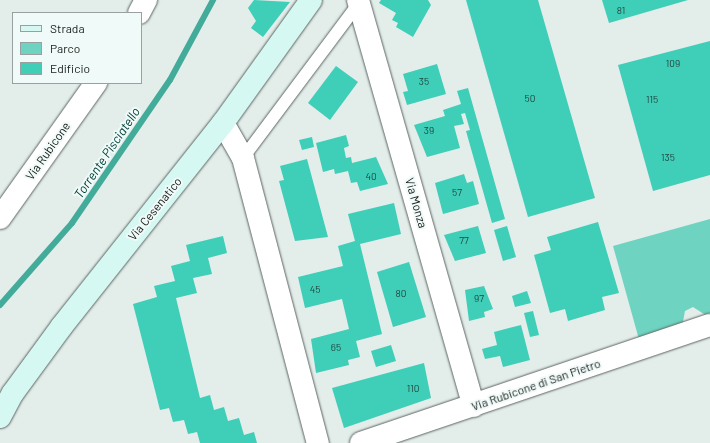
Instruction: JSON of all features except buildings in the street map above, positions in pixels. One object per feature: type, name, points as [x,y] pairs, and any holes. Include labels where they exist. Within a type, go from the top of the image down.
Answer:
[{"type":"main road","name":"Via Cesenatico","points":[[0,417],[13,393],[62,326],[223,123],[310,0]]},
{"type":"street","points":[[140,12],[146,0]]},
{"type":"street","name":"Via Monza","points":[[358,1],[474,406]]},
{"type":"street","name":"Via Rubicone","points":[[0,218],[95,84]]},
{"type":"street","points":[[223,123],[243,158],[318,443]]},
{"type":"street","name":"Via Rubicone di San Pietro","points":[[361,443],[710,325]]},
{"type":"lane","points":[[243,158],[358,1]]},
{"type":"green space","points":[[710,219],[710,318],[693,307],[685,311],[682,327],[640,343],[613,246]]},
{"type":"waterway","name":"Torrente Pisciatello","points":[[0,305],[72,223],[170,80],[213,0]]}]
